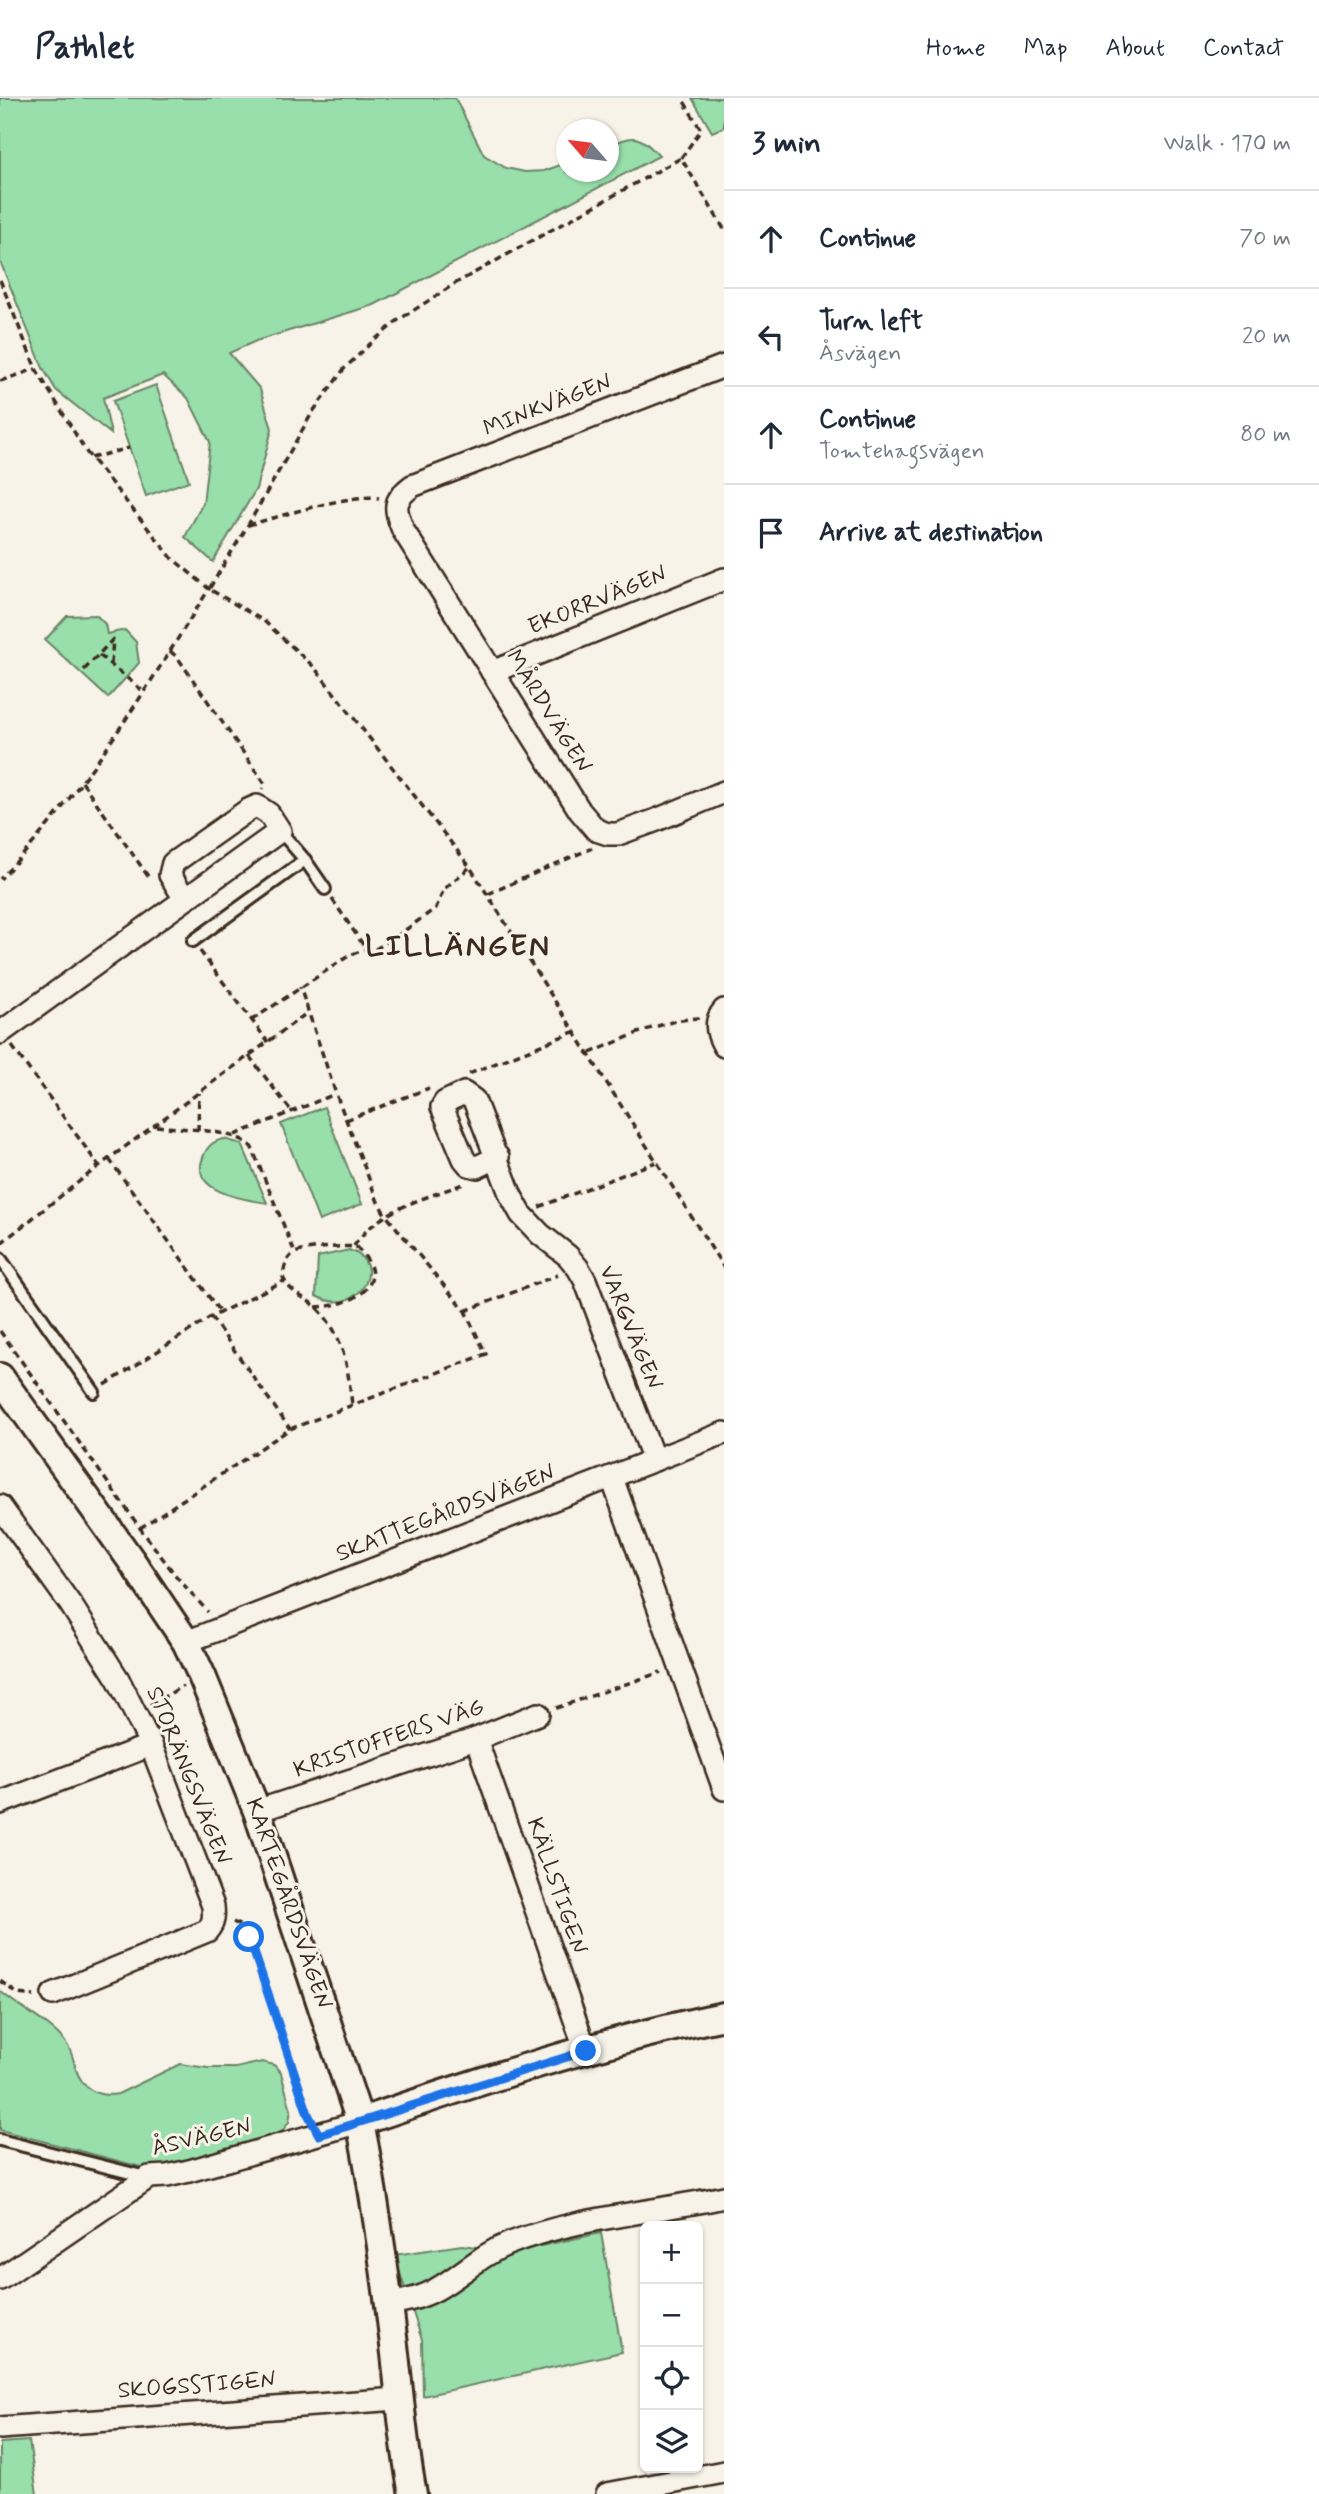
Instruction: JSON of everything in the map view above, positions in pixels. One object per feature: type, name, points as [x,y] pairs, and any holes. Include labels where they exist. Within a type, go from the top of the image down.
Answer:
[{"type":"street","name":"MINKVÄGEN","points":[[397,502],[412,486],[724,366]]},
{"type":"street","name":"MÅRDVÄGEN","points":[[397,502],[397,514],[403,530],[580,811],[596,830],[608,834]]},
{"type":"street","name":"EKORRVÄGEN","points":[[492,672],[724,579]]},
{"type":"street","points":[[608,834],[618,834],[724,793]]},
{"type":"street","points":[[1,1033],[280,831],[269,814],[257,806],[248,810],[173,863],[170,875],[178,904]]},
{"type":"street","points":[[721,1014],[718,1032],[724,1046]]},
{"type":"street","name":"VARGVÄGEN","points":[[500,1164],[521,1214],[578,1268],[602,1321],[654,1460]]},
{"type":"street","name":"KARTEGÅRDSVÄGEN","points":[[4,1390],[131,1560],[186,1642],[257,1811],[360,2122],[371,2175],[389,2304],[398,2399],[413,2494]]},
{"type":"street","name":"SKATTEGÅRDSVÄGEN","points":[[186,1642],[724,1433]]},
{"type":"street","points":[[612,1478],[724,1789]]},
{"type":"street","name":"STORÄNGSVÄGEN","points":[[3,1516],[93,1638],[118,1679],[151,1745],[213,1906],[210,1924]]},
{"type":"street","name":"KRISTOFFERS VÄG","points":[[257,1811],[476,1740],[538,1714]]},
{"type":"street","name":"KÄLLSTIGEN","points":[[476,1740],[586,2051]]},
{"type":"street","points":[[0,1804],[151,1745]]},
{"type":"street","points":[[53,1994],[210,1924]]},
{"type":"street","points":[[360,2122],[586,2051],[664,2029],[724,2016]]},
{"type":"street","name":"ÅSVÄGEN","points":[[0,2279],[149,2177],[178,2174],[360,2122]]},
{"type":"street","points":[[389,2304],[423,2296],[438,2289],[488,2253],[531,2236],[724,2197]]},
{"type":"street","name":"SKOGSSTIGEN","points":[[0,2428],[398,2399]]},
{"type":"street","points":[[607,2494],[724,2472]]},
{"type":"lane","points":[[280,831],[325,889]]},
{"type":"lane","points":[[193,941],[305,860]]},
{"type":"lane","points":[[0,1258],[94,1392]]},
{"type":"lane","points":[[0,2140],[149,2177]]},
{"type":"path","points":[[0,879],[81,782],[170,651],[248,525],[312,413],[344,369],[397,321],[456,283],[681,158],[701,130],[682,98]]},
{"type":"path","points":[[681,158],[724,229]]},
{"type":"path","points":[[0,280],[36,369],[91,458],[172,558],[209,589],[264,621],[314,667],[470,867],[724,1268]]},
{"type":"path","points":[[0,381],[36,369]]},
{"type":"path","points":[[91,458],[129,448]]},
{"type":"path","points":[[248,525],[324,505],[371,497],[397,502]]},
{"type":"path","points":[[83,670],[113,639],[111,664]]},
{"type":"path","points":[[170,651],[178,658],[265,784],[257,806]]},
{"type":"path","points":[[98,654],[143,691]]},
{"type":"path","points":[[81,782],[178,904]]},
{"type":"path","points":[[488,894],[583,853],[608,834]]},
{"type":"path","points":[[252,1020],[350,955],[366,949],[374,950],[436,908],[444,889],[470,867]]},
{"type":"path","points":[[325,889],[366,949]]},
{"type":"path","points":[[193,941],[268,1042]]},
{"type":"path","points":[[140,1528],[290,1429],[486,1354],[465,1311],[378,1202],[335,1094],[300,987]]},
{"type":"path","points":[[0,1243],[99,1166],[307,1013]]},
{"type":"path","points":[[590,1053],[677,1021],[721,1014]]},
{"type":"path","points":[[1,1033],[99,1166]]},
{"type":"path","points":[[249,1056],[292,1112]]},
{"type":"path","points":[[198,1132],[199,1093]]},
{"type":"path","points":[[233,1135],[335,1094]]},
{"type":"path","points":[[153,1126],[233,1135],[247,1141],[295,1253]]},
{"type":"path","points":[[109,1159],[220,1312]]},
{"type":"path","points":[[521,1214],[656,1162]]},
{"type":"path","points":[[354,1246],[365,1231],[385,1214],[500,1164]]},
{"type":"path","points":[[316,1307],[346,1303],[368,1288],[371,1277],[369,1267],[354,1246],[295,1253],[285,1265],[284,1281],[316,1307],[333,1329],[347,1364],[352,1405]]},
{"type":"path","points":[[465,1311],[578,1268]]},
{"type":"path","points":[[94,1392],[211,1317],[284,1281]]},
{"type":"path","points":[[211,1317],[290,1429]]},
{"type":"path","points":[[0,1331],[140,1528],[176,1576],[200,1601],[218,1630]]},
{"type":"path","points":[[538,1714],[680,1665]]},
{"type":"path","points":[[210,1924],[239,1925],[249,1937],[308,2114],[319,2135]]},
{"type":"path","points":[[0,1981],[18,1994],[53,1994]]},
{"type":"green space","points":[[0,98],[455,98],[484,155],[506,168],[525,172],[544,171],[556,167],[556,182],[609,182],[374,305],[256,341],[229,353],[260,389],[272,429],[256,489],[213,562],[185,537],[203,503],[210,442],[188,398],[163,375],[103,398],[111,434],[56,390],[43,368],[0,261]]},
{"type":"green space","points":[[692,98],[724,98],[724,127],[712,132]]},
{"type":"green space","points":[[636,138],[659,156],[619,177],[619,142]]},
{"type":"green space","points":[[156,385],[189,481],[146,496],[113,401]]},
{"type":"green space","points":[[96,615],[105,624],[107,634],[125,630],[136,642],[139,663],[108,698],[45,640],[67,616]]},
{"type":"green space","points":[[324,1107],[362,1204],[319,1221],[281,1124]]},
{"type":"green space","points":[[224,1139],[242,1144],[267,1203],[232,1196],[210,1185],[203,1178],[201,1168],[204,1155],[212,1144]]},
{"type":"green space","points":[[349,1250],[361,1257],[367,1266],[368,1276],[364,1286],[356,1295],[345,1300],[331,1301],[316,1296],[318,1257]]},
{"type":"green space","points":[[0,1991],[60,2036],[69,2048],[82,2082],[94,2092],[118,2094],[180,2064],[236,2068],[262,2062],[274,2065],[281,2073],[291,2110],[289,2122],[280,2134],[188,2165],[149,2169],[0,2130]]},
{"type":"green space","points":[[601,2233],[622,2352],[423,2396],[422,2340],[394,2255],[462,2245],[512,2252]]},
{"type":"green space","points":[[29,2441],[37,2494],[0,2494],[0,2443]]},
{"type":"district","name":"LILLÄNGEN","points":[[458,946]]},
{"type":"route","points":[[249,1937],[308,2114],[319,2135],[586,2051]]}]
